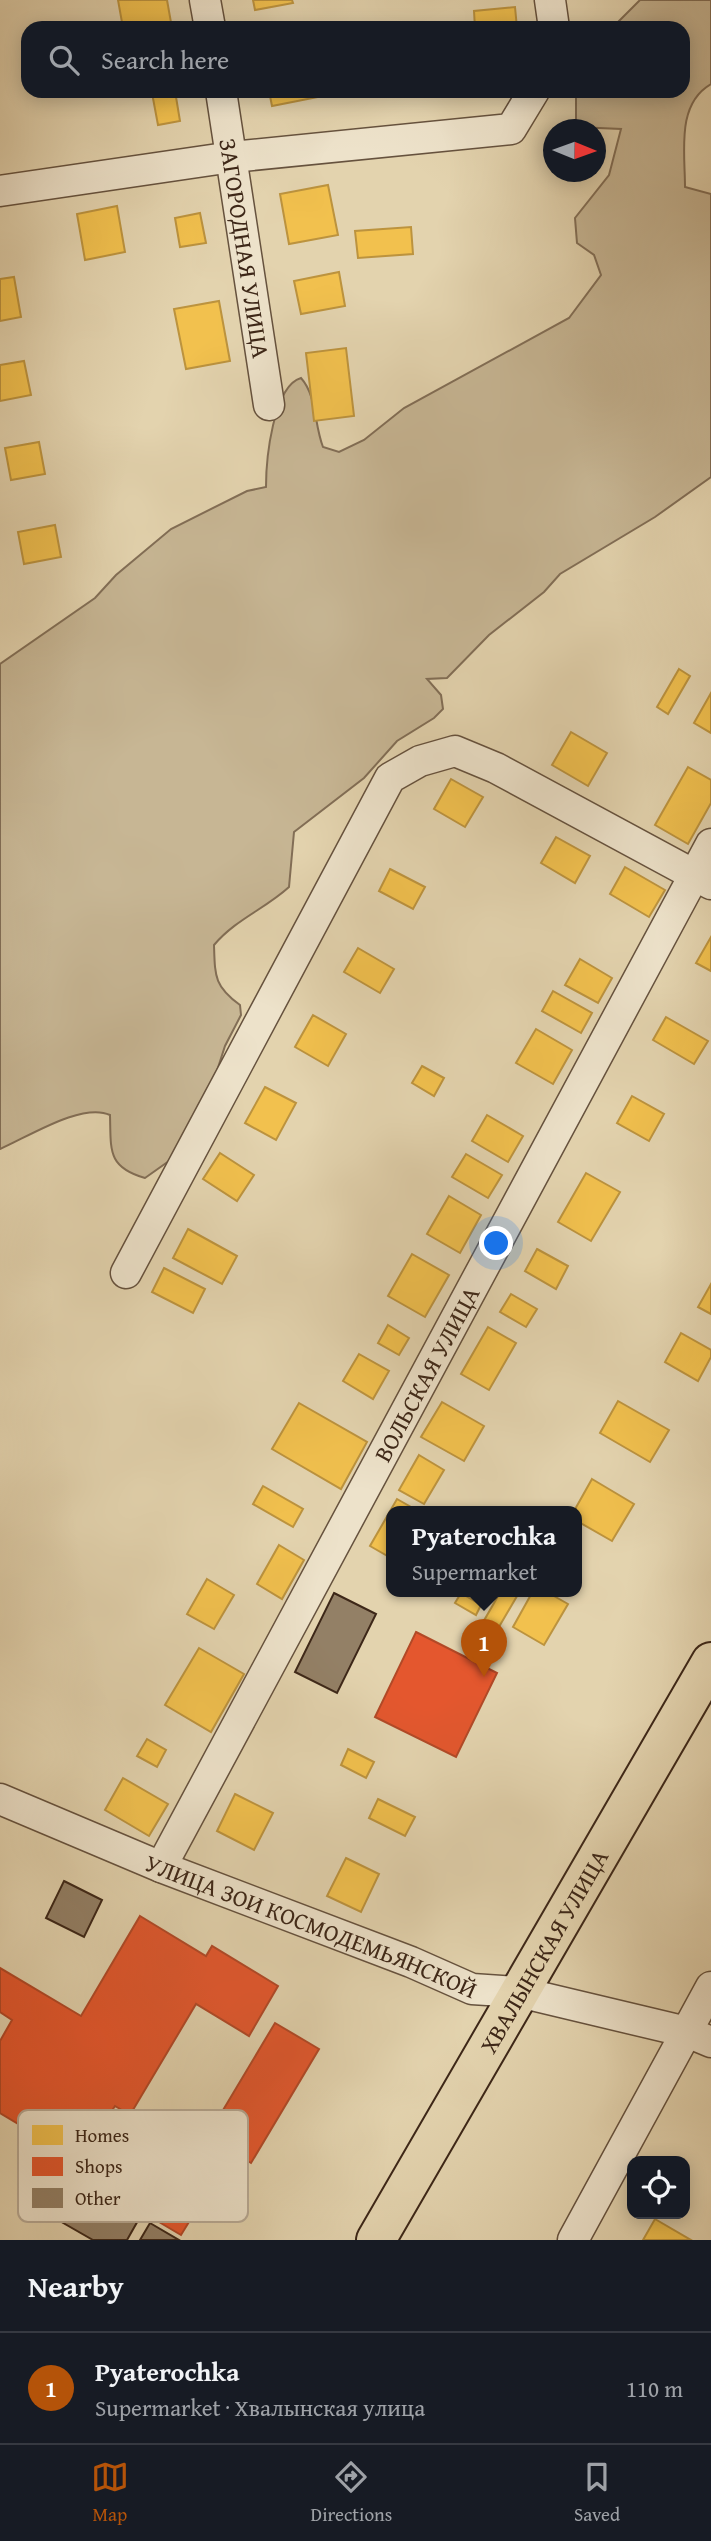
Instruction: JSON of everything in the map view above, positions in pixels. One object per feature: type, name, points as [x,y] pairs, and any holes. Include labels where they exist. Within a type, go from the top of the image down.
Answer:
[{"type":"main road","name":"ХВАЛЫНСКАЯ УЛИЦА","points":[[376,2240],[711,1662]]},
{"type":"street","points":[[205,0],[209,21]]},
{"type":"street","points":[[550,0],[553,21]]},
{"type":"street","name":"ЗАГОРОДНАЯ УЛИЦА","points":[[221,98],[269,405]]},
{"type":"street","points":[[0,191],[232,157],[510,129],[530,98]]},
{"type":"street","points":[[126,1273],[390,778],[419,761],[455,751],[496,768],[702,879]]},
{"type":"street","name":"ВОЛЬСКАЯ УЛИЦА","points":[[161,1867],[702,879],[711,844]]},
{"type":"street","name":"УЛИЦА ЗОИ КОСМОДЕМЬЯНСКОЙ","points":[[0,1799],[161,1867],[411,1962],[472,1989],[519,1992],[699,2037]]},
{"type":"street","points":[[573,2240],[699,2037],[711,1987]]},
{"type":"shaded area","points":[[640,0],[711,0],[711,84],[692,104],[687,116],[684,144],[685,187],[711,194],[711,477],[655,517],[560,574],[544,592],[489,635],[447,678],[427,679],[441,695],[443,709],[434,718],[397,741],[364,778],[294,832],[289,887],[232,928],[214,945],[218,979],[225,992],[240,1005],[241,1015],[225,1046],[215,1077],[183,1151],[145,1178],[133,1174],[117,1162],[114,1156],[111,1147],[110,1115],[98,1112],[70,1117],[0,1149],[0,664],[95,598],[116,575],[171,529],[247,491],[266,487],[273,425],[291,384],[301,378],[306,385],[313,402],[323,447],[339,452],[364,440],[404,408],[569,318],[601,275],[594,255],[577,243],[575,218],[606,182],[621,129],[606,128],[606,119],[576,119],[576,98],[690,98],[690,21],[619,21]]},
{"type":"building: Homes","points":[[118,0],[167,0],[171,21],[122,21]]},
{"type":"building: Homes","points":[[253,0],[292,0],[293,3],[255,10]]},
{"type":"building: Homes","points":[[515,7],[516,21],[475,21],[474,11]]},
{"type":"building: Homes","points":[[153,98],[176,98],[180,121],[158,125]]},
{"type":"building: Homes","points":[[270,98],[313,98],[272,106]]},
{"type":"building: Homes","points":[[328,185],[338,235],[289,244],[280,194]]},
{"type":"building: Homes","points":[[117,206],[125,252],[85,260],[77,214]]},
{"type":"building: Homes","points":[[200,213],[206,243],[180,247],[175,218]]},
{"type":"building: Homes","points":[[411,227],[413,254],[358,258],[355,231]]},
{"type":"building: Homes","points":[[339,272],[345,306],[301,314],[294,281]]},
{"type":"building: Homes","points":[[14,277],[21,317],[0,321],[0,279]]},
{"type":"building: Homes","points":[[219,301],[230,361],[186,369],[174,309]]},
{"type":"building: Homes","points":[[346,348],[354,416],[314,421],[306,353]]},
{"type":"building: Homes","points":[[24,361],[31,395],[0,401],[0,365]]},
{"type":"building: Homes","points":[[39,442],[45,474],[11,480],[5,448]]},
{"type":"building: Homes","points":[[55,525],[61,557],[24,564],[18,532]]},
{"type":"building: Homes","points":[[679,669],[690,676],[668,714],[657,707]]},
{"type":"building: Homes","points":[[711,693],[711,733],[694,723]]},
{"type":"building: Homes","points":[[571,732],[607,753],[588,786],[552,765]]},
{"type":"building: Homes","points":[[688,767],[711,780],[711,803],[688,844],[655,825]]},
{"type":"building: Homes","points":[[451,779],[483,797],[465,827],[434,809]]},
{"type":"building: Homes","points":[[556,837],[590,856],[575,883],[541,863]]},
{"type":"building: Homes","points":[[625,867],[665,890],[649,917],[610,894]]},
{"type":"building: Homes","points":[[390,869],[425,887],[413,909],[379,891]]},
{"type":"building: Homes","points":[[711,937],[711,971],[696,963]]},
{"type":"building: Homes","points":[[358,948],[394,969],[380,993],[344,972]]},
{"type":"building: Homes","points":[[580,959],[612,978],[598,1003],[565,985]]},
{"type":"building: Homes","points":[[553,991],[592,1013],[581,1033],[542,1011]]},
{"type":"building: Homes","points":[[313,1015],[346,1034],[328,1066],[295,1047]]},
{"type":"building: Homes","points":[[666,1017],[708,1041],[694,1064],[653,1040]]},
{"type":"building: Homes","points":[[536,1029],[572,1050],[553,1084],[516,1063]]},
{"type":"building: Homes","points":[[422,1066],[444,1078],[434,1096],[412,1083]]},
{"type":"building: Homes","points":[[265,1087],[296,1103],[276,1140],[245,1123]]},
{"type":"building: Homes","points":[[632,1096],[664,1114],[649,1141],[617,1123]]},
{"type":"building: Homes","points":[[487,1115],[523,1136],[508,1162],[472,1141]]},
{"type":"building: Homes","points":[[220,1153],[254,1175],[237,1201],[203,1179]]},
{"type":"building: Homes","points":[[466,1154],[502,1175],[488,1198],[452,1177]]},
{"type":"building: Homes","points":[[586,1173],[620,1192],[591,1241],[558,1222]]},
{"type":"building: Homes","points":[[449,1196],[481,1215],[460,1253],[427,1234]]},
{"type":"building: Homes","points":[[188,1229],[237,1256],[222,1284],[173,1258]]},
{"type":"building: Homes","points":[[537,1249],[568,1266],[556,1289],[525,1271]]},
{"type":"building: Homes","points":[[412,1254],[449,1275],[425,1317],[388,1296]]},
{"type":"building: Homes","points":[[164,1268],[205,1289],[193,1313],[152,1292]]},
{"type":"building: Homes","points":[[711,1284],[711,1314],[698,1307]]},
{"type":"building: Homes","points":[[511,1294],[537,1309],[526,1327],[500,1312]]},
{"type":"building: Homes","points":[[388,1325],[409,1338],[399,1355],[378,1343]]},
{"type":"building: Homes","points":[[488,1327],[516,1343],[489,1390],[461,1374]]},
{"type":"building: Homes","points":[[681,1333],[711,1350],[711,1357],[698,1381],[665,1362]]},
{"type":"building: Homes","points":[[359,1354],[389,1371],[373,1399],[343,1381]]},
{"type":"building: Homes","points":[[618,1401],[669,1430],[650,1462],[600,1433]]},
{"type":"building: Homes","points":[[442,1402],[484,1426],[464,1461],[421,1437]]},
{"type":"building: Homes","points":[[299,1403],[367,1442],[341,1489],[272,1449]]},
{"type":"building: Homes","points":[[419,1455],[444,1470],[424,1504],[399,1490]]},
{"type":"building: Homes","points":[[592,1479],[634,1504],[612,1541],[582,1524],[582,1506],[577,1506]]},
{"type":"building: Homes","points":[[263,1486],[303,1509],[293,1527],[253,1504]]},
{"type":"building: Homes","points":[[397,1499],[409,1506],[393,1506]]},
{"type":"building: Homes","points":[[386,1518],[386,1555],[370,1546]]},
{"type":"building: Homes","points":[[279,1545],[304,1560],[282,1599],[257,1584]]},
{"type":"building: Homes","points":[[207,1579],[234,1595],[214,1629],[187,1614]]},
{"type":"building: Homes","points":[[459,1597],[468,1597],[481,1605],[476,1615],[455,1603]]},
{"type":"building: Homes","points":[[498,1597],[516,1597],[496,1632],[482,1624]]},
{"type":"building: Homes","points":[[530,1597],[556,1597],[568,1604],[544,1645],[513,1627]]},
{"type":"building: Homes","points":[[199,1648],[244,1674],[211,1732],[165,1705]]},
{"type":"building: Homes","points":[[147,1739],[166,1750],[157,1767],[137,1756]]},
{"type":"building: Homes","points":[[348,1749],[374,1762],[366,1778],[341,1765]]},
{"type":"building: Homes","points":[[123,1778],[168,1804],[149,1836],[105,1810]]},
{"type":"building: Homes","points":[[235,1794],[273,1813],[254,1850],[217,1831]]},
{"type":"building: Homes","points":[[378,1799],[415,1817],[405,1836],[369,1818]]},
{"type":"building: Homes","points":[[346,1858],[379,1874],[361,1912],[327,1896]]},
{"type":"building: Homes","points":[[655,2219],[691,2240],[643,2240]]},
{"type":"building: Shops","points":[[416,1632],[497,1673],[456,1757],[375,1717]]},
{"type":"building: Shops","points":[[140,1916],[206,1956],[212,1946],[278,1986],[249,2036],[196,2004],[133,2110],[122,2110],[115,2106],[112,2110],[18,2110],[18,2124],[0,2113],[0,2041],[12,2020],[0,2012],[0,1968],[81,2016]]},
{"type":"building: Shops","points":[[275,2023],[319,2049],[251,2163],[248,2161],[248,2110],[223,2110]]},
{"type":"building: Shops","points":[[159,2222],[189,2222],[181,2235]]},
{"type":"building: Other","points":[[334,1593],[376,1614],[337,1693],[295,1672]]},
{"type":"building: Other","points":[[64,1881],[102,1900],[84,1937],[46,1918]]},
{"type":"building: Other","points":[[62,2222],[137,2222],[127,2240],[93,2240]]},
{"type":"building: Other","points":[[150,2223],[179,2240],[140,2240]]},
{"type":"place","name":"Pyaterochka","points":[[484,1677]]}]
